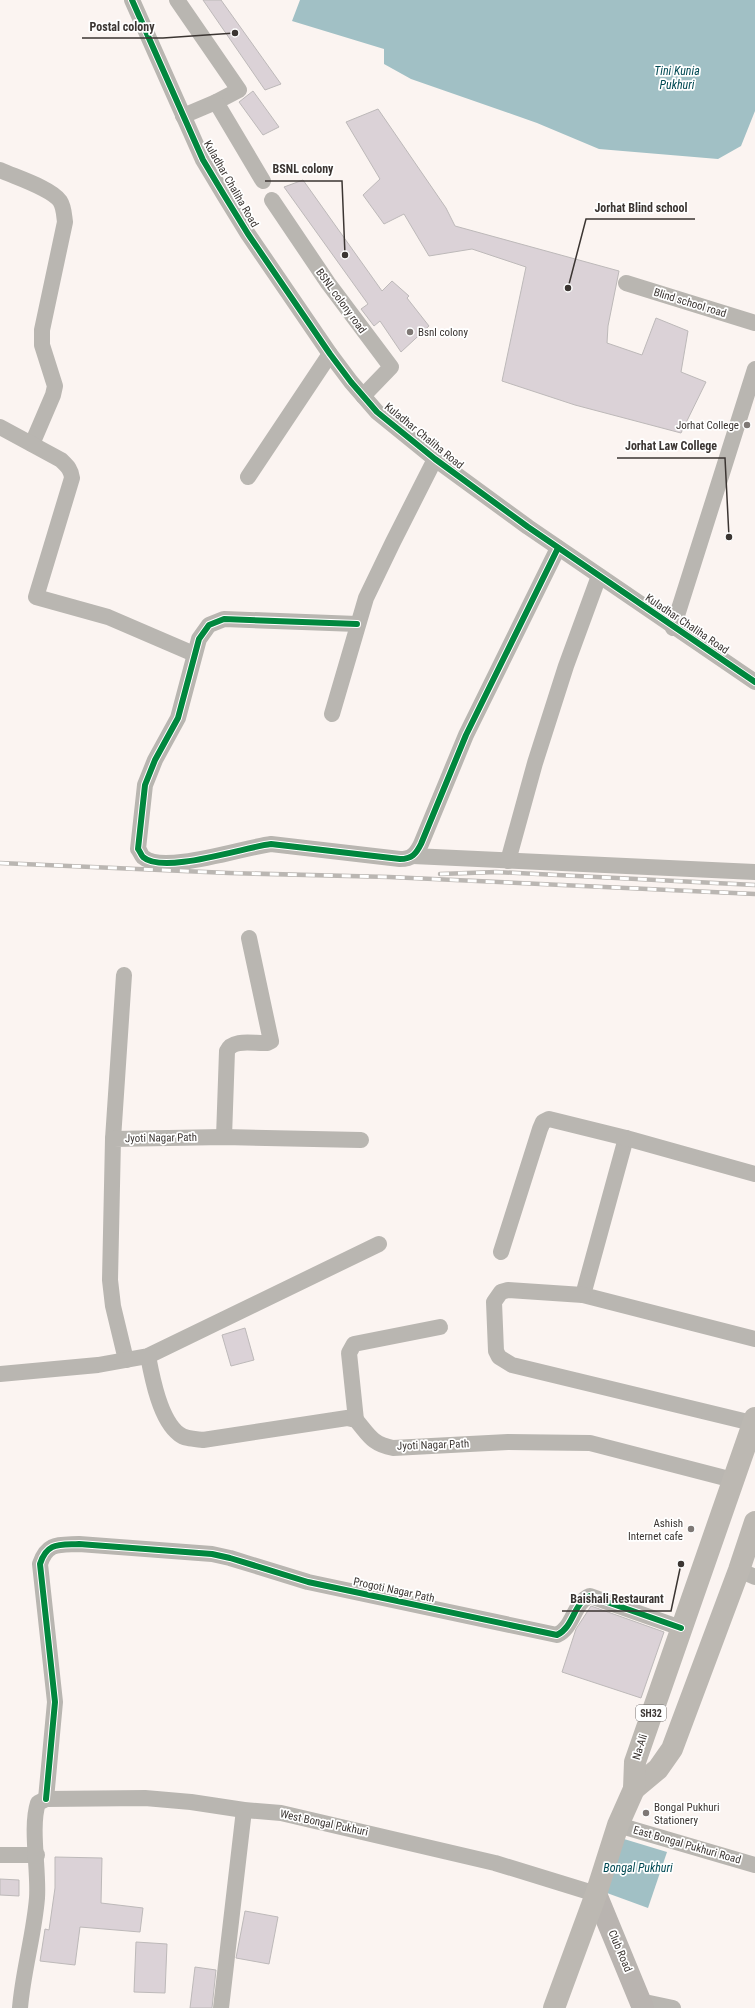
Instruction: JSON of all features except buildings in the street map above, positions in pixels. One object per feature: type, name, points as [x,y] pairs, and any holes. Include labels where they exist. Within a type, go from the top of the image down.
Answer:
[{"type":"main road","name":"Na-Ali","points":[[554,2008],[596,1894],[618,1825],[634,1789],[635,1762],[753,1421]]},
{"type":"main road","points":[[634,1789],[648,1758],[755,1456]]},
{"type":"main road","points":[[634,1789],[658,1769],[672,1749],[747,1573],[755,1522]]},
{"type":"street","name":"Kuladhar Chaliha Road","points":[[132,0],[203,160],[236,214],[330,354],[377,412],[435,460],[558,548],[673,628],[755,682]]},
{"type":"street","points":[[177,0],[239,90],[183,116]]},
{"type":"street","points":[[216,102],[263,181]]},
{"type":"street","points":[[0,170],[51,194],[60,200],[64,210],[65,222],[42,330],[42,345],[55,386],[53,395],[32,444]]},
{"type":"street","name":"BSNL colony road","points":[[272,200],[328,284],[391,367],[363,396]]},
{"type":"street","name":"Blind school road","points":[[626,283],[755,323]]},
{"type":"street","points":[[248,477],[330,354]]},
{"type":"street","points":[[673,628],[755,369]]},
{"type":"street","points":[[0,427],[68,466],[72,478],[36,597],[108,617],[194,654]]},
{"type":"street","points":[[332,714],[357,624],[380,567],[435,460]]},
{"type":"street","points":[[357,624],[224,619],[214,621],[209,625],[199,639],[178,718],[152,766],[145,785],[138,849],[143,857],[159,863],[202,859],[259,845],[271,844],[400,859],[408,859],[413,856],[422,844],[457,756],[485,695],[558,548]]},
{"type":"street","points":[[508,861],[535,763],[566,666],[599,576]]},
{"type":"street","points":[[413,856],[755,872]]},
{"type":"street","points":[[224,1137],[228,1047],[236,1043],[267,1043],[271,1041],[249,938]]},
{"type":"street","points":[[112,1139],[124,975]]},
{"type":"street","points":[[501,1252],[540,1129],[544,1122],[549,1119],[626,1138],[755,1174]]},
{"type":"street","name":"Jyoti Nagar Path","points":[[126,1360],[113,1306],[110,1280],[112,1139],[224,1137],[361,1140]]},
{"type":"street","points":[[583,1295],[626,1138]]},
{"type":"street","points":[[0,1374],[98,1365],[148,1356],[379,1244]]},
{"type":"street","points":[[753,1421],[512,1365],[499,1357],[496,1351],[494,1302],[501,1292],[508,1290],[583,1295],[755,1339]]},
{"type":"street","points":[[148,1356],[155,1390],[162,1407],[178,1434],[191,1439],[202,1440],[347,1418],[356,1420],[349,1353],[354,1344],[440,1327]]},
{"type":"street","name":"Jyoti Nagar Path","points":[[356,1420],[374,1442],[381,1446],[393,1448],[508,1442],[590,1443],[733,1480]]},
{"type":"street","name":"Progoti Nagar Path","points":[[46,1799],[55,1702],[40,1564],[42,1556],[48,1548],[57,1545],[79,1544],[212,1554],[308,1582],[558,1635],[568,1627],[584,1598],[590,1596],[681,1628]]},
{"type":"street","name":"West Bongal Pukhuri","points":[[46,1799],[145,1798],[287,1814],[495,1863],[596,1894]]},
{"type":"street","points":[[20,2008],[37,1900],[36,1810],[38,1804],[46,1799]]},
{"type":"street","points":[[221,2008],[244,1810]]},
{"type":"street","name":"East Bongal Pukhuri Road","points":[[618,1825],[755,1865]]},
{"type":"street","points":[[0,1854],[37,1855]]},
{"type":"street","name":"Club Road","points":[[596,1894],[641,2004]]},
{"type":"street","points":[[641,2004],[673,2008]]},
{"type":"water","name":"Tini Kunia Pukhuri","points":[[300,0],[755,0],[755,111],[741,146],[718,159],[599,149],[537,123],[411,79],[384,64],[384,49],[292,21]]},
{"type":"water","name":"Bongal Pukhuri","points":[[624,1839],[667,1852],[648,1908],[607,1893]]},
{"type":"railway","points":[[0,863],[229,873],[389,877],[755,894]]},
{"type":"railway","points":[[440,874],[496,872],[755,885]]},
{"type":"cycle path","points":[[132,0],[203,160],[248,234],[330,354],[351,382],[377,412],[435,459],[528,527],[755,682]]},
{"type":"cycle path","points":[[357,624],[224,619],[209,625],[199,639],[178,718],[155,760],[145,785],[138,849],[143,857],[153,862],[185,862],[271,844],[400,859],[411,857],[421,844],[466,735],[558,548]]},
{"type":"cycle path","points":[[46,1799],[55,1702],[40,1564],[46,1552],[55,1546],[79,1544],[212,1554],[308,1582],[557,1635],[567,1627],[584,1599],[590,1596],[681,1628]]},
{"type":"place","name":"Postal colony","points":[[235,33]]},
{"type":"place","name":"BSNL colony","points":[[345,255]]},
{"type":"place","name":"Jorhat Blind school","points":[[568,288]]},
{"type":"place","name":"Bsnl colony","points":[[410,332]]},
{"type":"place","name":"Jorhat College","points":[[747,425]]},
{"type":"place","name":"Jorhat Law College","points":[[729,537]]},
{"type":"place","name":"Ashish Internet cafe","points":[[691,1529]]},
{"type":"place","name":"Baishali Restaurant","points":[[681,1564]]},
{"type":"place","name":"Bongal Pukhuri Stationery","points":[[646,1813]]}]
